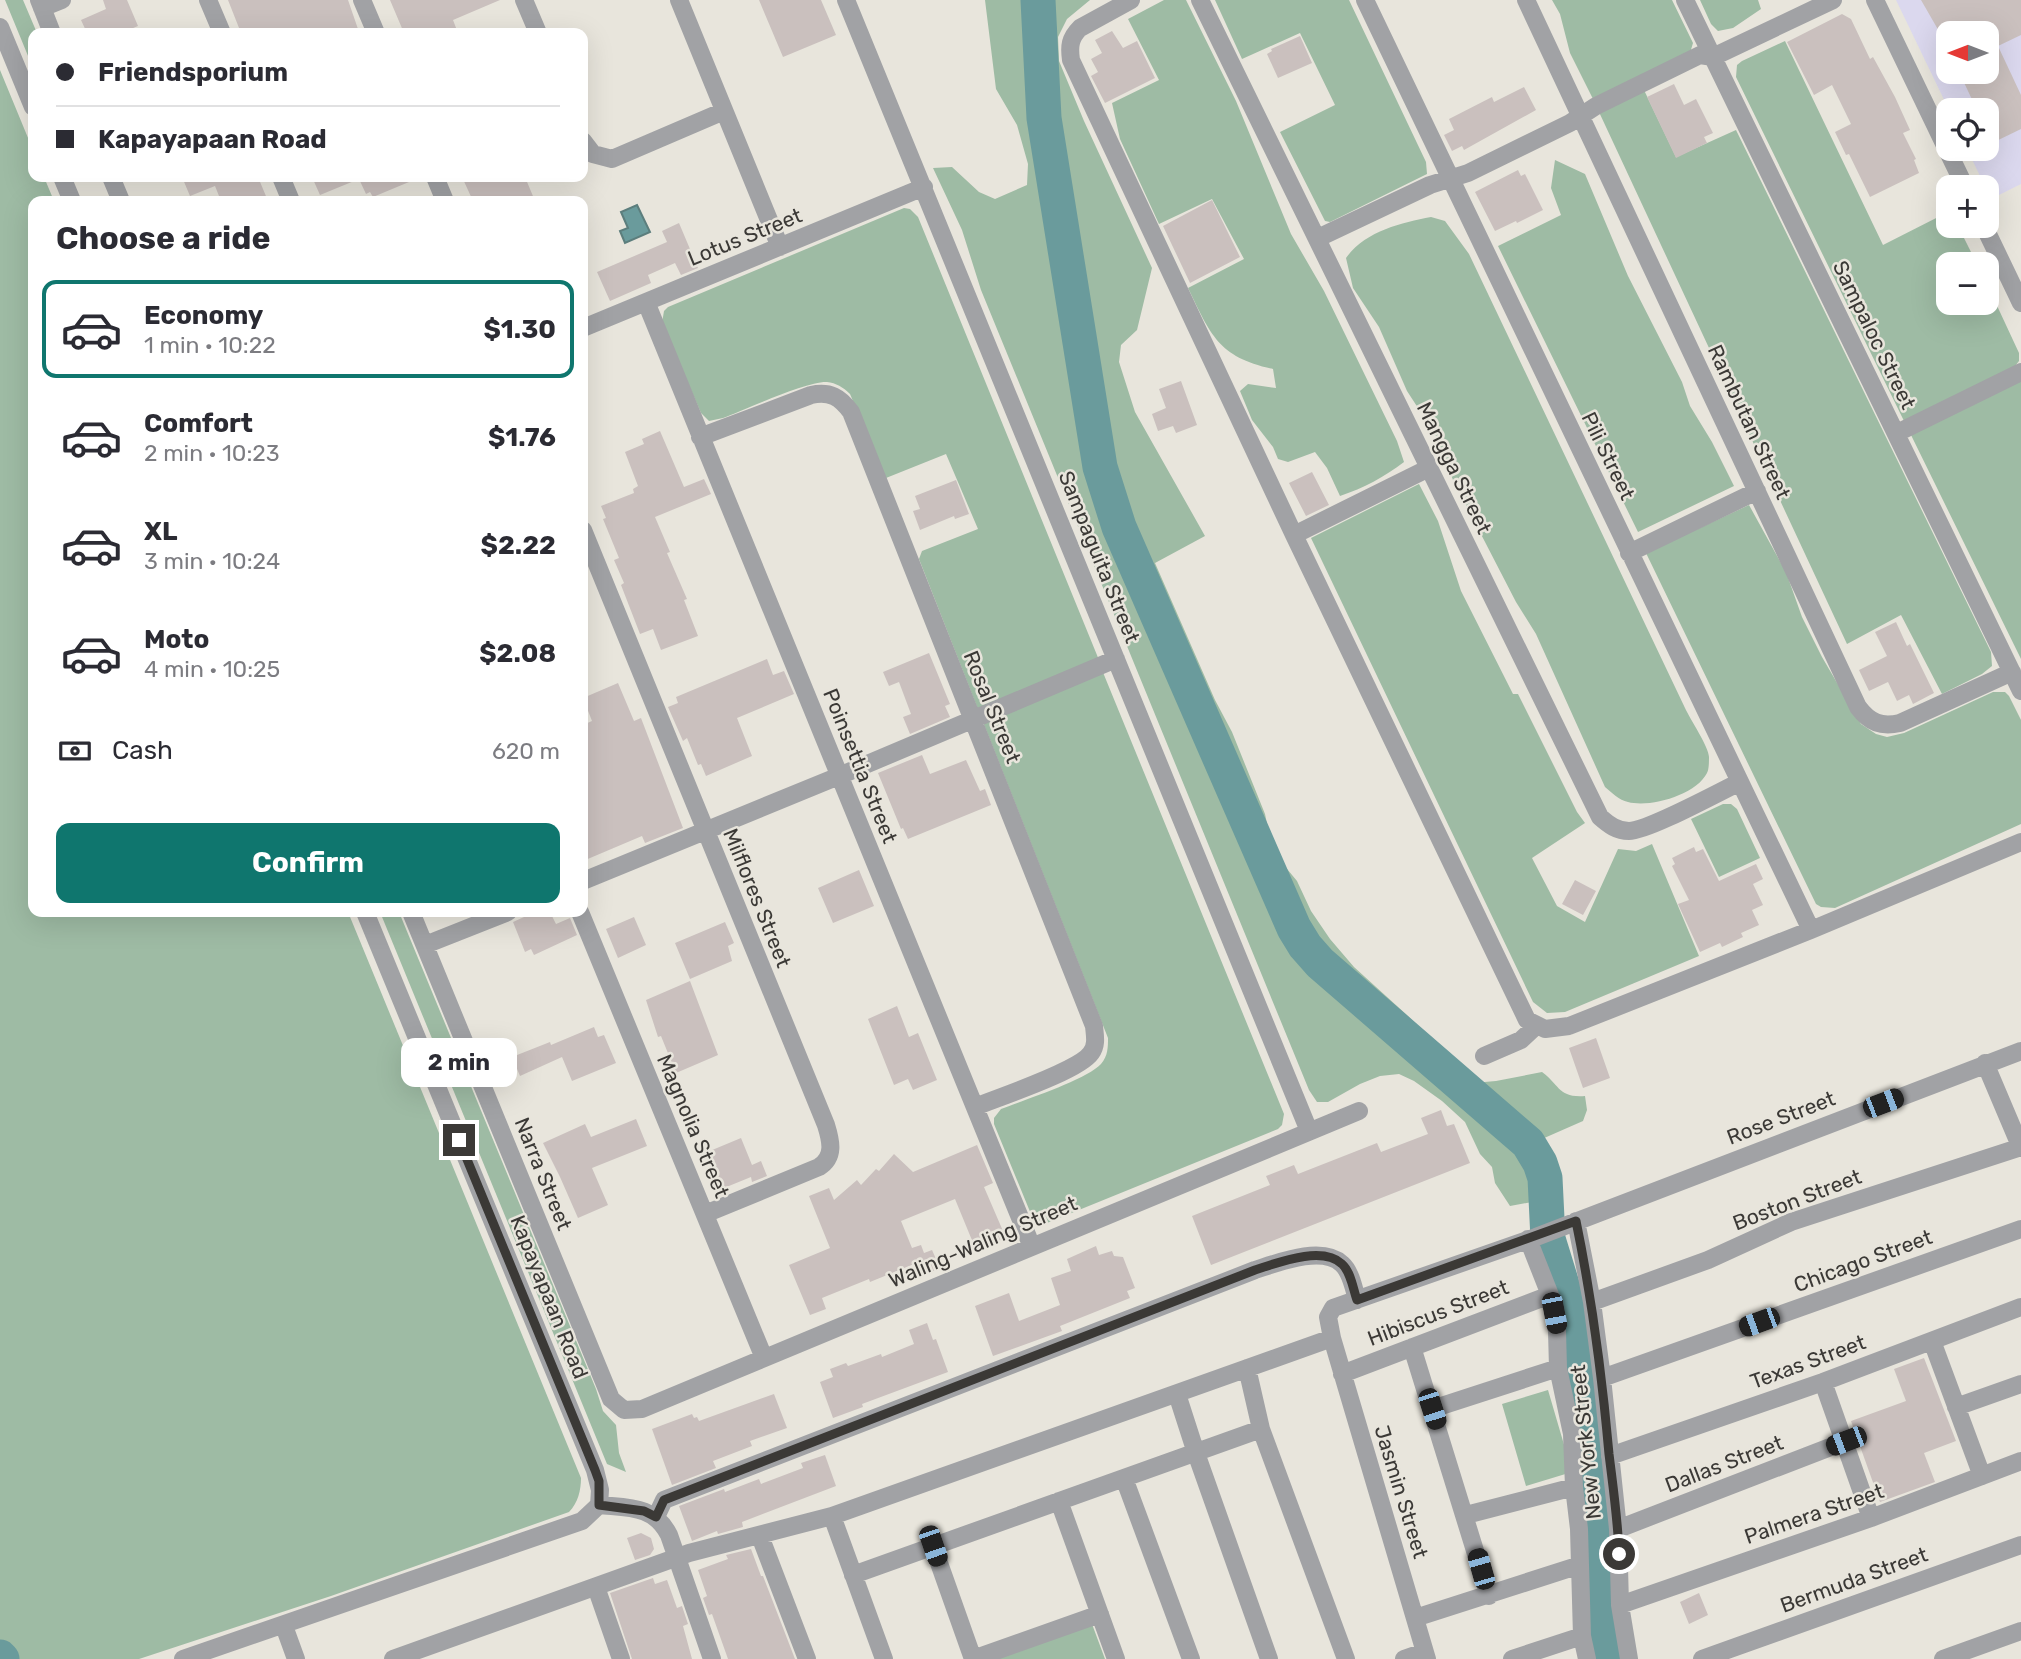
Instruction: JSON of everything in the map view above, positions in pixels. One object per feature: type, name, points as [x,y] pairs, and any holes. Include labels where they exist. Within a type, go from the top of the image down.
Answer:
[{"type":"street","points":[[50,28],[41,4],[62,0]]},
{"type":"street","points":[[208,0],[220,28]]},
{"type":"street","points":[[362,0],[374,28]]},
{"type":"street","points":[[524,0],[536,28]]},
{"type":"street","points":[[679,0],[780,247]]},
{"type":"street","name":"Sampaguita Street","points":[[846,0],[1309,1132]]},
{"type":"street","points":[[1131,0],[1080,28],[1073,35],[1070,43],[1072,60],[1294,535],[1527,1020],[1545,1029],[1569,1026],[1811,930],[2021,842]]},
{"type":"street","name":"Mangga Street","points":[[1200,0],[1601,817],[1609,825],[1630,831],[1640,830],[1740,782]]},
{"type":"street","name":"Pili Street","points":[[1365,0],[1811,930]]},
{"type":"street","name":"Rambutan Street","points":[[1526,0],[1865,717],[1872,722],[1889,725],[1910,720],[2012,673]]},
{"type":"street","name":"Sampaloc Street","points":[[1685,0],[2021,691]]},
{"type":"street","points":[[1318,238],[1430,185],[1480,167],[1700,55],[1713,57],[1833,0]]},
{"type":"street","points":[[1875,0],[1959,175]]},
{"type":"street","points":[[0,27],[28,95]]},
{"type":"street","points":[[588,148],[593,155],[612,159],[724,111]]},
{"type":"street","name":"Lotus Street","points":[[588,326],[924,187]]},
{"type":"street","points":[[1990,238],[2021,303]]},
{"type":"street","name":"Poinsettia Street","points":[[646,302],[1032,1247]]},
{"type":"street","points":[[1897,433],[2021,372]]},
{"type":"street","name":"Rosal Street","points":[[701,437],[822,393],[834,395],[851,412],[1094,1026],[1094,1050],[1079,1064],[975,1107]]},
{"type":"street","points":[[1294,535],[1429,468]]},
{"type":"street","points":[[1629,553],[1757,491]]},
{"type":"street","name":"Milflores Street","points":[[588,542],[825,1125],[831,1151],[825,1163],[819,1167],[705,1214]]},
{"type":"street","points":[[588,879],[1116,659]]},
{"type":"street","name":"Kapayapaan Road","points":[[367,917],[595,1470],[599,1481],[599,1505]]},
{"type":"street","name":"Narra Street","points":[[413,917],[611,1399],[624,1410]]},
{"type":"street","points":[[425,946],[496,917]]},
{"type":"street","name":"Magnolia Street","points":[[582,917],[764,1358]]},
{"type":"street","points":[[1484,1056],[1521,1040],[1535,1026]]},
{"type":"street","name":"Rose Street","points":[[1332,1338],[1328,1317],[1333,1308],[1532,1238],[2021,1051]]},
{"type":"street","points":[[1985,1063],[2021,1147]]},
{"type":"street","name":"Waling-Waling Street","points":[[624,1410],[642,1409],[1359,1111]]},
{"type":"street","name":"Boston Street","points":[[1592,1302],[1708,1260],[1790,1222],[2021,1147]]},
{"type":"street","name":"New York Street","points":[[1576,1221],[1592,1302],[1602,1378],[1618,1529],[1620,1605],[1629,1659]]},
{"type":"street","name":"Chicago Street","points":[[1602,1378],[2021,1228]]},
{"type":"street","points":[[1532,1238],[1550,1295],[1557,1331],[1559,1368],[1572,1434],[1574,1487],[1580,1529],[1582,1636],[1587,1659]]},
{"type":"street","points":[[656,1517],[664,1500],[1255,1270],[1299,1257],[1328,1257],[1343,1264],[1357,1300]]},
{"type":"street","name":"Hibiscus Street","points":[[1342,1374],[1550,1295]]},
{"type":"street","name":"Texas Street","points":[[1609,1456],[1824,1382],[2021,1307]]},
{"type":"street","points":[[393,1659],[677,1558],[832,1516],[1332,1338]]},
{"type":"street","name":"Jasmin Street","points":[[1332,1338],[1425,1656]]},
{"type":"street","points":[[1932,1341],[1982,1476]]},
{"type":"street","points":[[1412,1348],[1489,1596]]},
{"type":"street","points":[[1247,1368],[1261,1429],[1346,1659]]},
{"type":"street","points":[[1432,1409],[1559,1368]]},
{"type":"street","points":[[1824,1382],[1871,1518]]},
{"type":"street","points":[[1956,1407],[2021,1384]]},
{"type":"street","points":[[1177,1394],[1269,1659]]},
{"type":"street","points":[[853,1575],[1261,1429]]},
{"type":"street","name":"Dallas Street","points":[[1618,1529],[1846,1441]]},
{"type":"street","name":"Palmera Street","points":[[1620,1605],[1871,1518],[2021,1461]]},
{"type":"street","points":[[1124,1478],[1191,1659]]},
{"type":"street","points":[[1466,1516],[1574,1487]]},
{"type":"street","points":[[1059,1501],[1116,1659]]},
{"type":"street","points":[[183,1659],[583,1521],[599,1505],[644,1511],[656,1517],[669,1535],[712,1659]]},
{"type":"street","points":[[832,1516],[884,1659]]},
{"type":"street","points":[[760,1536],[807,1659]]},
{"type":"street","name":"Bermuda Street","points":[[1702,1659],[2021,1545]]},
{"type":"street","points":[[933,1546],[973,1659],[1100,1615]]},
{"type":"street","points":[[1415,1618],[1580,1565]]},
{"type":"street","points":[[596,1587],[621,1659]]},
{"type":"street","points":[[284,1626],[296,1659]]},
{"type":"street","points":[[1943,1659],[2021,1631]]},
{"type":"street","points":[[1512,1659],[1582,1636]]},
{"type":"street","points":[[1404,1659],[1425,1656]]},
{"type":"shaded area","points":[[1896,0],[2021,0],[2021,184],[1999,195],[1999,175],[1979,175],[1973,161],[1999,161],[1999,98],[1943,98],[1936,84],[1999,84],[1999,21],[1936,21],[1936,83]]},
{"type":"green space","points":[[5,0],[23,0],[35,28],[28,28],[28,56]]},
{"type":"green space","points":[[985,0],[1090,0],[1067,19],[1058,37],[1059,61],[1152,268],[1137,330],[1121,345],[1119,362],[1135,412],[1205,536],[1155,563],[1215,700],[1232,732],[1265,814],[1273,852],[1297,881],[1311,911],[1330,939],[1354,967],[1408,1016],[1473,1083],[1542,1072],[1564,1093],[1585,1096],[1587,1110],[1583,1121],[1542,1139],[1543,1164],[1549,1186],[1532,1202],[1510,1206],[1495,1183],[1492,1167],[1480,1154],[1465,1122],[1414,1081],[1399,1074],[1380,1076],[1328,1102],[1317,1102],[1309,1090],[981,290],[962,230],[933,168],[952,167],[979,192],[995,199],[1027,185],[1028,164],[1017,125],[996,89]]},
{"type":"green space","points":[[1164,0],[1186,0],[1236,101],[1291,234],[1324,291],[1397,441],[1404,462],[1389,473],[1349,493],[1340,496],[1327,468],[1315,452],[1288,462],[1278,459],[1273,447],[1252,420],[1240,391],[1248,384],[1276,388],[1273,369],[1240,358],[1218,342],[1188,288],[1244,259],[1212,199],[1159,224],[1120,139],[1112,103],[1159,80],[1128,19]]},
{"type":"green space","points":[[1215,0],[1349,0],[1426,162],[1427,174],[1330,222],[1325,221],[1280,132],[1335,105],[1300,33],[1242,59]]},
{"type":"green space","points":[[1552,0],[1672,0],[1693,43],[1690,53],[1593,99],[1570,53],[1560,14]]},
{"type":"green space","points":[[1700,0],[1758,0],[1761,9],[1733,28],[1718,31],[1711,24]]},
{"type":"green space","points":[[1785,41],[1883,245],[1936,218],[1936,238],[1964,238],[1971,252],[1936,252],[1936,315],[1999,315],[1999,310],[2019,353],[2019,361],[2015,366],[1904,421],[1736,77],[1737,65]]},
{"type":"green space","points":[[0,70],[28,138],[28,182],[46,182],[52,196],[28,196],[28,917],[350,917],[581,1478],[575,1505],[569,1512],[331,1596],[139,1659],[0,1659]]},
{"type":"green space","points":[[1644,90],[1676,157],[1736,130],[1991,652],[1992,666],[1982,674],[1942,694],[1901,615],[1847,644],[1599,112]]},
{"type":"green space","points":[[1555,160],[1585,174],[1628,276],[1682,382],[1690,406],[1734,486],[1638,532],[1498,246],[1561,215],[1551,188]]},
{"type":"green space","points":[[904,208],[910,209],[918,217],[1099,660],[979,712],[919,559],[922,551],[978,529],[946,454],[886,478],[850,394],[827,382],[791,391],[709,421],[701,413],[662,323],[664,311],[668,307]]},
{"type":"green space","points":[[1431,217],[1445,221],[1469,254],[1706,747],[1709,757],[1707,773],[1693,788],[1672,798],[1648,803],[1628,802],[1605,787],[1536,634],[1516,602],[1453,480],[1435,434],[1407,391],[1379,327],[1353,288],[1346,258],[1354,249],[1384,230]]},
{"type":"green space","points":[[2021,380],[2021,659],[1911,435]]},
{"type":"green space","points":[[1419,484],[1438,521],[1461,591],[1513,694],[1518,694],[1585,823],[1532,858],[1557,906],[1585,922],[1618,849],[1636,851],[1652,844],[1699,956],[1565,1012],[1547,1013],[1533,1002],[1311,538]]},
{"type":"green space","points":[[1749,505],[1786,572],[1802,617],[1822,657],[1861,724],[1876,734],[1887,737],[1904,733],[1993,692],[2005,692],[2009,696],[2021,720],[2021,824],[1835,908],[1816,904],[1646,553]]},
{"type":"green space","points":[[1102,670],[1284,1114],[1282,1125],[1278,1129],[1042,1225],[1033,1219],[994,1124],[994,1118],[1001,1109],[1069,1083],[1093,1070],[1105,1058],[1108,1038],[983,722]]},
{"type":"green space","points":[[1723,804],[1731,804],[1737,809],[1760,858],[1719,877],[1691,819]]},
{"type":"green space","points":[[382,917],[401,917],[603,1411],[616,1425],[619,1453],[626,1472],[607,1464]]},
{"type":"green space","points":[[1548,1390],[1572,1472],[1526,1486],[1502,1404]]},
{"type":"green space","points":[[1092,1624],[1105,1659],[993,1659]]},
{"type":"water","points":[[637,205],[650,232],[625,243],[620,231],[628,228],[621,212]]},
{"type":"building","points":[[103,0],[127,0],[138,26],[85,28],[81,20],[106,9]]},
{"type":"building","points":[[228,0],[348,0],[358,28],[239,28]]},
{"type":"building","points":[[390,0],[500,0],[453,20],[456,28],[402,28]]},
{"type":"building","points":[[759,0],[821,0],[836,35],[783,57]]},
{"type":"building","points":[[1921,0],[2021,0],[2021,35],[1999,46],[1999,21],[1936,21],[1936,26]]},
{"type":"building","points":[[1842,14],[1851,19],[1870,59],[1873,57],[1895,97],[1910,130],[1903,133],[1916,159],[1914,160],[1919,173],[1870,197],[1835,132],[1851,124],[1832,85],[1814,95],[1787,42]]},
{"type":"building","points":[[1112,31],[1123,48],[1137,41],[1155,78],[1105,103],[1091,76],[1098,72],[1091,59],[1102,53],[1095,40]]},
{"type":"building","points":[[1300,36],[1312,63],[1278,78],[1267,54],[1271,49]]},
{"type":"building","points":[[1999,48],[2021,95],[2021,129],[1999,140],[1999,98],[1971,98],[1965,84],[1999,84]]},
{"type":"building","points":[[1674,84],[1684,105],[1696,99],[1713,133],[1704,137],[1707,143],[1676,158],[1647,97]]},
{"type":"building","points":[[1524,87],[1536,110],[1464,150],[1462,146],[1452,151],[1444,135],[1454,130],[1449,119],[1492,97],[1494,102]]},
{"type":"building","points":[[1518,170],[1521,176],[1525,174],[1543,210],[1495,231],[1475,192]]},
{"type":"building","points":[[184,182],[260,182],[266,196],[219,196],[215,186],[190,196]]},
{"type":"building","points":[[314,182],[352,182],[320,195]]},
{"type":"building","points":[[360,182],[409,182],[375,196],[370,192],[366,194]]},
{"type":"building","points":[[464,182],[527,182],[533,196],[471,196]]},
{"type":"building","points":[[1212,200],[1240,257],[1190,283],[1163,226]]},
{"type":"building","points":[[679,223],[698,268],[681,275],[675,263],[648,275],[651,283],[610,301],[597,272],[667,242],[662,231]]},
{"type":"building","points":[[1181,381],[1197,425],[1176,433],[1173,426],[1158,431],[1152,414],[1166,408],[1159,389]]},
{"type":"building","points":[[660,431],[684,487],[704,479],[711,494],[655,517],[687,599],[684,600],[698,636],[661,650],[653,629],[640,634],[621,585],[624,583],[614,560],[619,558],[603,519],[606,518],[601,506],[634,493],[633,489],[638,486],[625,452],[644,444],[642,439]]},
{"type":"building","points":[[1312,472],[1329,505],[1306,516],[1289,483]]},
{"type":"building","points":[[956,480],[969,514],[955,519],[954,516],[920,530],[913,511],[920,509],[915,496]]},
{"type":"building","points":[[1896,622],[1934,693],[1913,704],[1909,695],[1897,701],[1888,682],[1869,691],[1859,670],[1887,656],[1875,632]]},
{"type":"building","points":[[929,653],[950,704],[945,706],[950,717],[910,734],[903,717],[911,714],[899,682],[889,686],[883,672]]},
{"type":"building","points":[[767,659],[773,675],[784,671],[794,694],[737,718],[752,756],[706,776],[701,764],[698,765],[687,738],[683,741],[668,707],[678,703],[676,697]]},
{"type":"building","points":[[618,683],[634,721],[641,718],[683,828],[645,843],[642,836],[588,859],[588,723],[592,721],[588,711],[588,696]]},
{"type":"building","points":[[922,755],[930,774],[966,760],[980,791],[985,789],[991,805],[908,839],[903,828],[901,829],[878,773]]},
{"type":"building","points":[[1694,847],[1696,852],[1703,849],[1719,881],[1756,864],[1763,879],[1753,884],[1763,905],[1752,910],[1759,925],[1741,933],[1743,937],[1722,947],[1720,943],[1700,952],[1678,904],[1689,900],[1672,866],[1675,864],[1672,858]]},
{"type":"building","points":[[859,870],[874,906],[833,923],[818,888]]},
{"type":"building","points":[[1575,880],[1596,891],[1583,915],[1562,904]]},
{"type":"building","points":[[524,917],[552,917],[556,924],[570,918],[577,935],[534,955],[531,949],[525,952],[513,922]]},
{"type":"building","points":[[634,917],[646,945],[618,958],[606,929]]},
{"type":"building","points":[[725,922],[734,943],[728,946],[732,961],[690,979],[675,943]]},
{"type":"building","points":[[690,981],[718,1055],[676,1073],[661,1036],[658,1037],[646,1000]]},
{"type":"building","points":[[897,1006],[909,1037],[918,1033],[937,1080],[913,1090],[908,1079],[894,1085],[868,1019]]},
{"type":"building","points":[[594,1027],[598,1037],[604,1035],[616,1063],[572,1081],[562,1057],[520,1076],[512,1057],[550,1042],[551,1045]]},
{"type":"building","points":[[1596,1038],[1610,1078],[1583,1088],[1569,1048]]},
{"type":"building","points":[[1441,1110],[1447,1126],[1454,1124],[1470,1163],[1211,1265],[1192,1216],[1270,1185],[1266,1176],[1294,1165],[1298,1174],[1377,1143],[1381,1152],[1428,1134],[1421,1118]]},
{"type":"building","points":[[636,1119],[647,1146],[592,1168],[608,1205],[578,1218],[543,1143],[585,1124],[591,1137]]},
{"type":"building","points":[[741,1138],[752,1165],[761,1161],[767,1176],[752,1182],[751,1177],[719,1190],[705,1153]]},
{"type":"building","points":[[977,1145],[993,1183],[984,1187],[1006,1238],[976,1250],[955,1199],[901,1221],[912,1248],[921,1245],[924,1253],[932,1250],[940,1268],[920,1277],[914,1264],[870,1282],[869,1279],[822,1298],[826,1309],[810,1315],[789,1265],[830,1248],[809,1196],[829,1188],[834,1200],[857,1180],[861,1185],[876,1169],[879,1171],[894,1154],[913,1172]]},
{"type":"building","points":[[1096,1246],[1099,1255],[1112,1251],[1114,1256],[1123,1257],[1135,1288],[1127,1291],[1130,1298],[1060,1326],[1062,1331],[993,1356],[975,1306],[1009,1293],[1019,1321],[1060,1305],[1051,1278],[1071,1271],[1067,1259]]},
{"type":"building","points":[[927,1323],[948,1372],[862,1404],[863,1407],[833,1418],[820,1382],[833,1377],[830,1369],[846,1363],[848,1366],[881,1354],[882,1357],[914,1344],[909,1330]]},
{"type":"building","points":[[1924,1358],[1956,1441],[1924,1453],[1935,1482],[1880,1502],[1851,1421],[1906,1401],[1894,1369]]},
{"type":"building","points":[[774,1394],[787,1428],[750,1441],[752,1446],[713,1461],[716,1468],[672,1485],[652,1429],[692,1414],[699,1421]]},
{"type":"building","points":[[825,1455],[836,1486],[742,1522],[743,1527],[718,1534],[717,1531],[692,1541],[679,1506],[759,1479],[761,1484],[803,1468],[801,1463]]},
{"type":"building","points":[[641,1533],[651,1538],[654,1549],[650,1555],[635,1560],[627,1538]]},
{"type":"building","points":[[751,1549],[795,1659],[728,1659],[712,1614],[709,1615],[703,1598],[707,1596],[698,1570],[728,1559],[726,1555]]},
{"type":"building","points":[[653,1578],[655,1584],[667,1580],[677,1608],[682,1606],[688,1624],[683,1626],[692,1659],[632,1659],[610,1593]]},
{"type":"building","points":[[1699,1593],[1708,1615],[1689,1624],[1680,1602]]},
{"type":"waterway","points":[[1038,0],[1044,118],[1100,467],[1119,527],[1294,928],[1305,946],[1320,963],[1528,1143],[1540,1163],[1545,1178],[1548,1239],[1569,1307],[1597,1552],[1598,1612],[1609,1659]]},
{"type":"route","points":[[459,1140],[595,1470],[599,1481],[599,1505],[644,1511],[656,1517],[664,1500],[1255,1270],[1299,1257],[1328,1257],[1343,1264],[1357,1300],[1576,1221],[1592,1302],[1602,1378],[1619,1554]]}]
